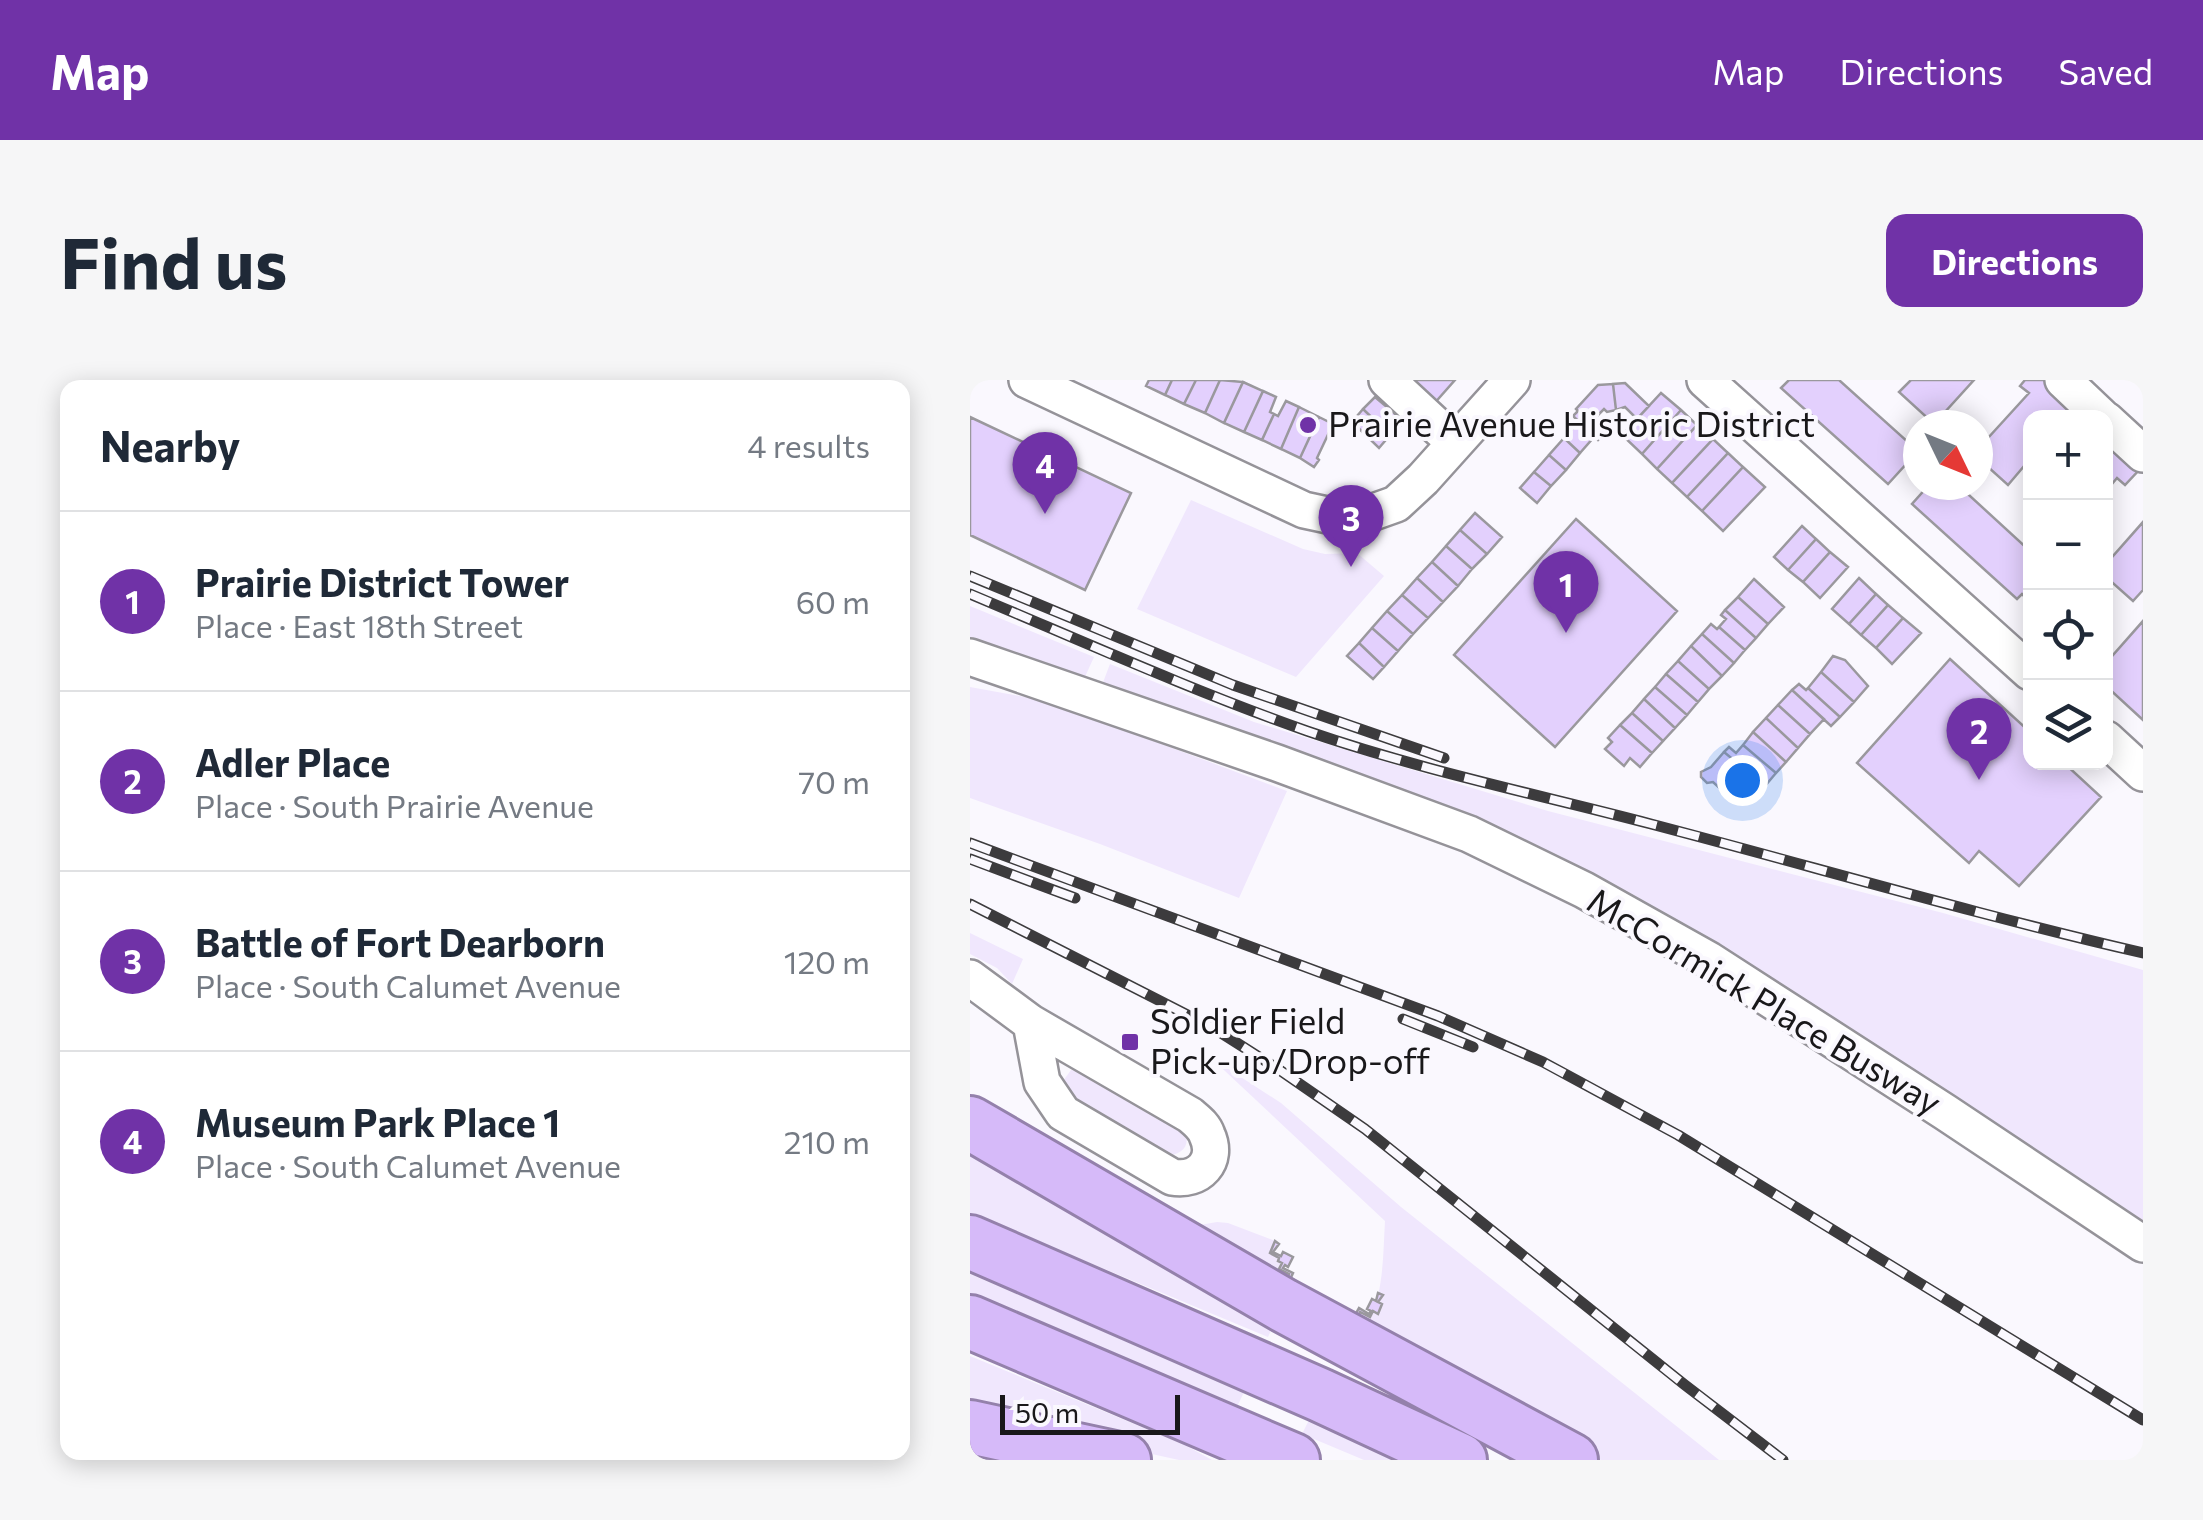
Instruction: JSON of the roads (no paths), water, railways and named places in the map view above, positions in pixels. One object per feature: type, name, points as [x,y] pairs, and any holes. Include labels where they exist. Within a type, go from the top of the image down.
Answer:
[{"type":"highway","points":[[970,1123],[1282,1305],[1571,1460]]},
{"type":"highway","points":[[970,1242],[1460,1460]]},
{"type":"highway","points":[[970,1322],[1292,1460]]},
{"type":"highway","points":[[970,1427],[1124,1460]]},
{"type":"street","points":[[1027,380],[1304,510],[1332,516],[1365,515],[1396,504],[1512,380]]},
{"type":"street","points":[[1387,380],[1456,443]]},
{"type":"street","points":[[1705,380],[2023,666]]},
{"type":"street","points":[[2062,380],[2094,410]]},
{"type":"street","points":[[2113,427],[2143,454]]},
{"type":"street","name":"McCormick Place Busway","points":[[970,658],[1469,834],[1584,890],[1709,960],[2143,1244]]},
{"type":"street","points":[[2113,745],[2143,773]]},
{"type":"street","points":[[970,978],[1031,1023],[1190,1115],[1210,1138],[1206,1166],[1196,1176],[1172,1176],[1063,1113],[1042,1082],[1031,1023]]},
{"type":"railway","points":[[970,576],[1233,685],[1444,758]]},
{"type":"railway","points":[[970,594],[1222,699],[1350,745],[2143,953]]},
{"type":"railway","points":[[970,843],[1438,1016],[1543,1062],[1678,1135],[2143,1420]]},
{"type":"railway","points":[[970,859],[1075,898]]},
{"type":"railway","points":[[970,904],[1215,1029],[1281,1071],[1365,1129],[1783,1460]]},
{"type":"railway","points":[[1403,1019],[1473,1047]]},
{"type":"place","name":"Prairie Avenue Historic District","points":[[1308,425]]},
{"type":"place","name":"Museum Park Place 1","points":[[1045,514]]},
{"type":"place","name":"Battle of Fort Dearborn","points":[[1351,567]]},
{"type":"place","name":"Prairie District Tower","points":[[1566,633]]},
{"type":"place","name":"Adler Place","points":[[1979,780]]},
{"type":"place","name":"Soldier Field Pick-up/Drop-off","points":[[1130,1042]]}]
